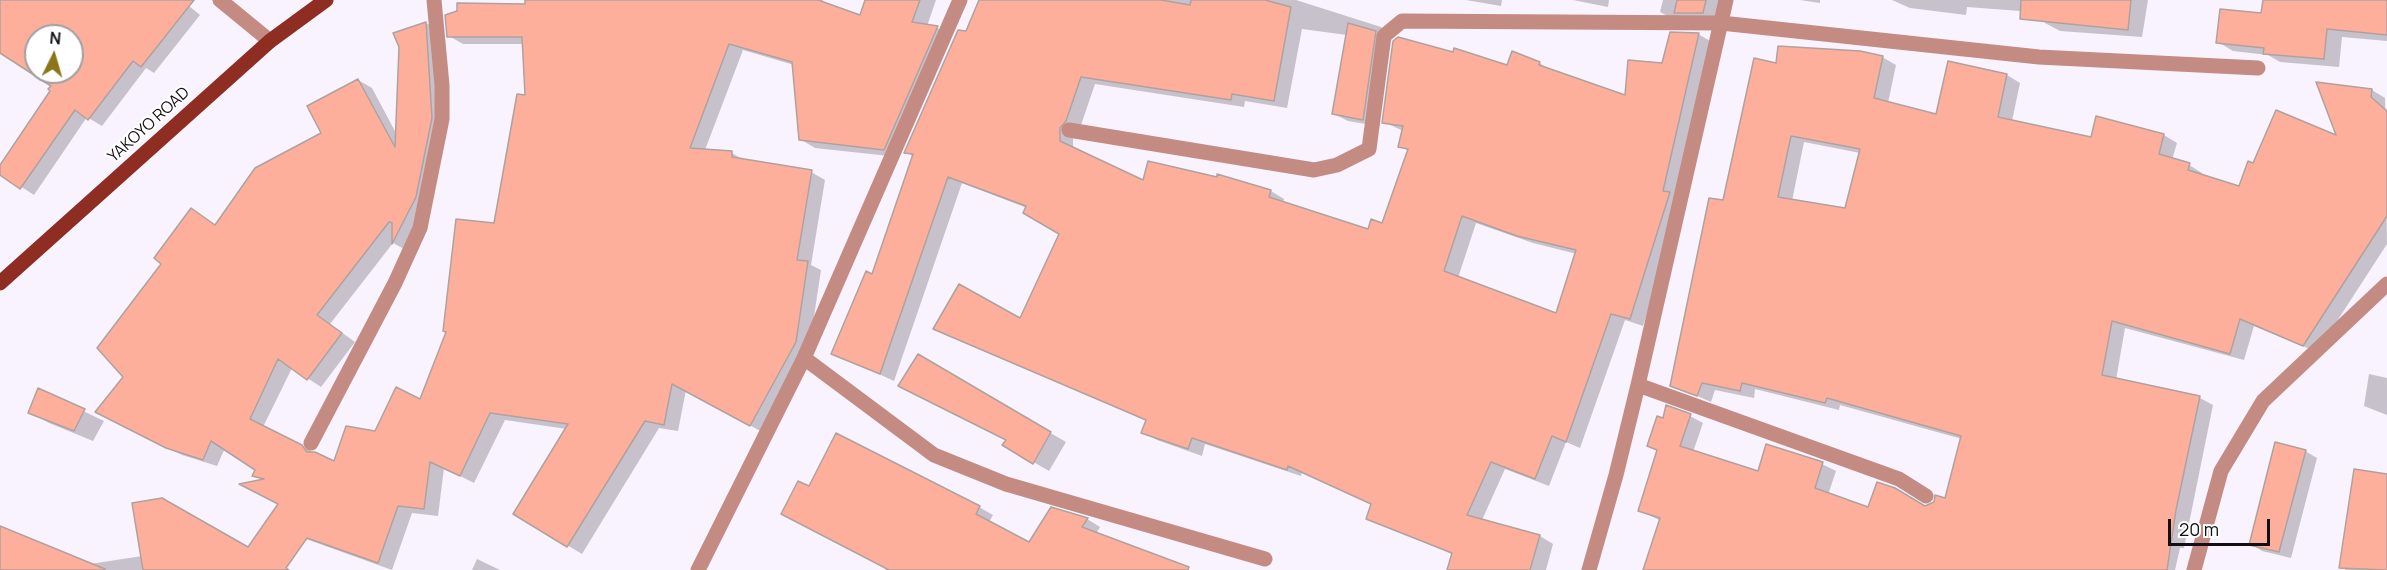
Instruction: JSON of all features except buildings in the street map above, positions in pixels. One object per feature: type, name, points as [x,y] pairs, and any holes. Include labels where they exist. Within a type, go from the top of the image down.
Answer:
[{"type":"main road","name":"YAKOYO ROAD","points":[[0,283],[270,41],[326,0]]},
{"type":"street","points":[[220,0],[270,41]]},
{"type":"street","points":[[311,443],[395,283],[420,228],[442,119],[442,85],[434,0]]},
{"type":"street","points":[[698,570],[804,358],[960,0]]},
{"type":"street","points":[[1589,570],[1638,385],[1726,0]]},
{"type":"street","points":[[1069,130],[1314,170],[1337,165],[1369,149],[1384,36],[1402,21],[1721,23],[2038,57],[2258,68]]},
{"type":"street","points":[[2193,570],[2221,471],[2263,401],[2326,345],[2387,284]]},
{"type":"street","points":[[804,358],[934,455],[1006,484],[1265,559]]},
{"type":"street","points":[[1638,385],[1899,478],[1926,496]]}]
